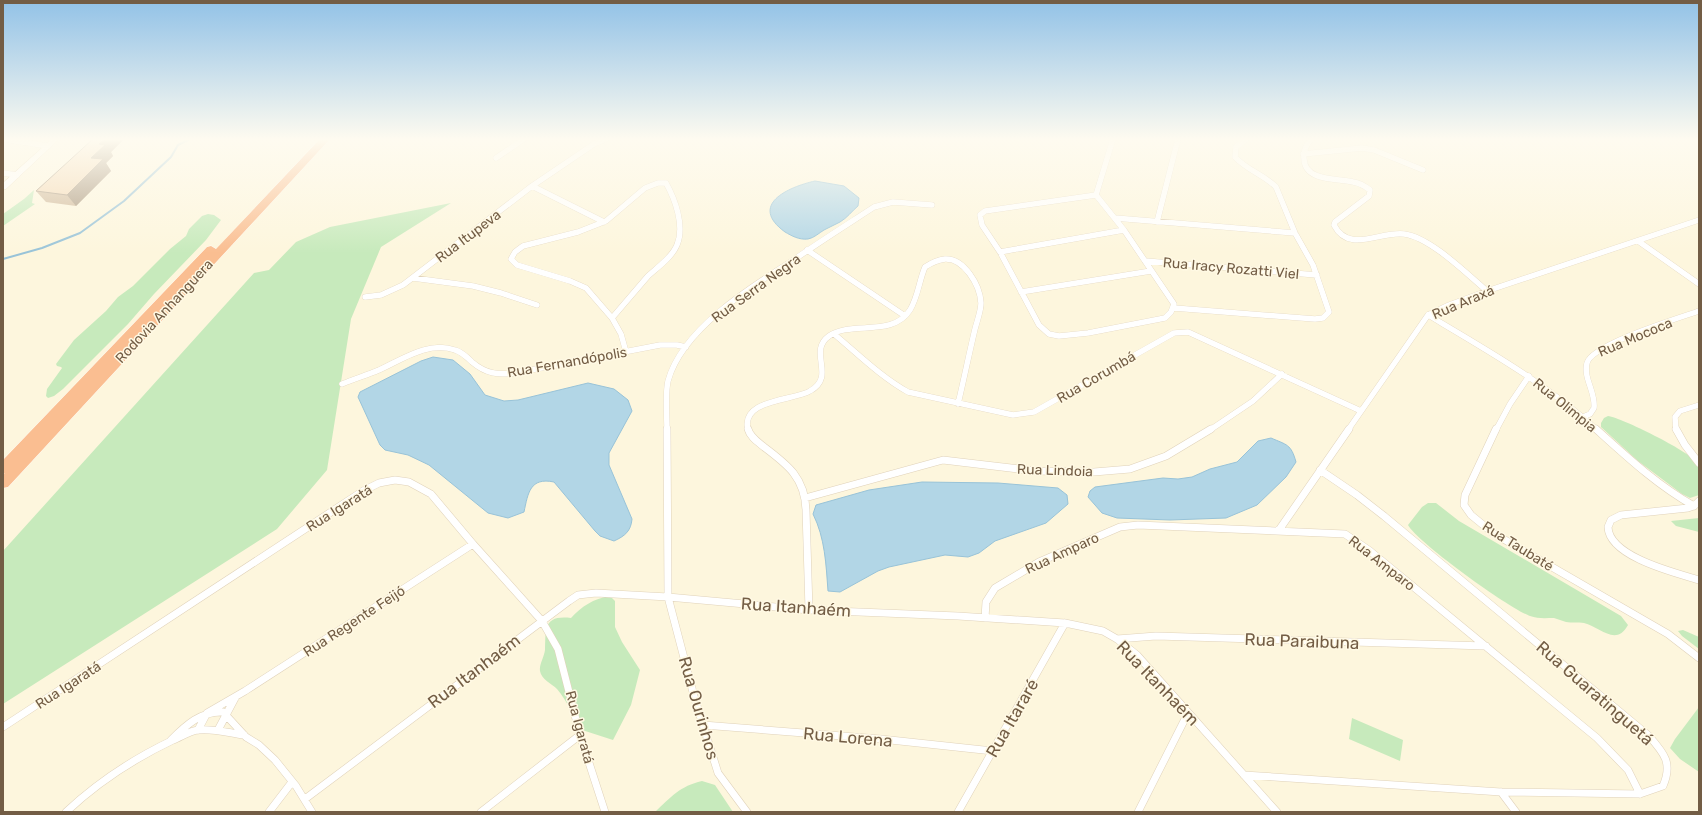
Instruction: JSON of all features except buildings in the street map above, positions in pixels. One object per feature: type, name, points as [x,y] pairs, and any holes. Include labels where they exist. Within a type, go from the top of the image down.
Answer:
[{"type":"highway","name":"Rodovia Anhanguera","points":[[3,468],[279,177]]},
{"type":"highway","name":"Rodovia Anhanguera","points":[[3,483],[289,177]]},
{"type":"street","points":[[3,187],[15,177]]},
{"type":"street","name":"Rua Itupeva","points":[[365,297],[390,292],[413,278],[545,177]]},
{"type":"street","points":[[1096,195],[1101,177]]},
{"type":"street","points":[[1157,222],[1168,177]]},
{"type":"street","points":[[1174,306],[1321,319],[1329,312],[1313,264],[1296,233],[1274,183],[1263,177]]},
{"type":"street","points":[[1320,177],[1359,182],[1370,190],[1369,196],[1335,222],[1335,228],[1342,235],[1358,240],[1396,233],[1414,236],[1430,245],[1487,291]]},
{"type":"street","points":[[612,318],[646,279],[669,256],[677,245],[680,228],[669,188],[666,183],[657,182],[648,186],[604,222],[526,245],[516,250],[512,254],[511,259],[516,265],[570,281],[586,288],[612,318],[621,334],[626,352]]},
{"type":"street","points":[[532,186],[604,222]]},
{"type":"street","points":[[1096,195],[1124,230],[1174,306],[1172,313],[1165,318],[1069,335],[1051,335],[1043,330],[1039,325],[1000,252],[982,225],[979,219],[980,215],[992,210],[1096,195]]},
{"type":"street","name":"Rua Serra Negra","points":[[668,596],[666,496],[668,382],[675,365],[686,347],[722,309],[807,250],[878,206],[893,202],[932,205]]},
{"type":"street","points":[[1115,218],[1296,233]]},
{"type":"street","name":"Rua Araxá","points":[[1279,530],[1428,315],[1449,305],[1487,291],[1699,220]]},
{"type":"street","points":[[1000,252],[1124,230]]},
{"type":"street","points":[[1638,241],[1699,284]]},
{"type":"street","points":[[807,250],[905,316]]},
{"type":"street","points":[[809,610],[805,498],[793,472],[784,461],[752,437],[746,424],[748,417],[760,406],[808,393],[815,389],[823,376],[820,348],[822,342],[834,334],[891,326],[905,316],[915,302],[922,271],[925,267],[930,263],[946,259],[960,263],[966,269],[980,294],[981,303],[958,404]]},
{"type":"street","name":"Rua Iracy Rozatti Viel","points":[[1145,261],[1316,275]]},
{"type":"street","points":[[1021,292],[1151,271]]},
{"type":"street","points":[[413,278],[473,286],[501,293],[537,305]]},
{"type":"street","name":"Rua Mococa","points":[[1583,417],[1592,413],[1595,407],[1594,396],[1586,373],[1589,358],[1601,349],[1633,335],[1699,311]]},
{"type":"street","name":"Rua Olimpia","points":[[1428,315],[1529,376],[1583,417],[1664,489],[1697,504]]},
{"type":"street","name":"Rua Corumbá","points":[[834,334],[880,373],[897,386],[908,392],[1013,415],[1034,412],[1147,347],[1177,332],[1188,332],[1361,411]]},
{"type":"street","name":"Rua Fernandópolis","points":[[342,384],[378,370],[412,353],[440,347],[464,353],[478,366],[488,372],[502,374],[515,373],[660,345],[677,345],[686,347]]},
{"type":"street","name":"Rua Lindoia","points":[[805,498],[943,460],[1036,471],[1094,472],[1130,469],[1166,456],[1205,433],[1253,401],[1282,374]]},
{"type":"street","name":"Rua Taubaté","points":[[1529,376],[1518,390],[1493,433],[1465,495],[1464,505],[1471,515],[1493,533],[1668,634],[1699,658]]},
{"type":"street","points":[[1699,404],[1678,413],[1673,422],[1678,434],[1699,463]]},
{"type":"street","name":"Rua Guaratinguetá","points":[[1244,775],[1501,792],[1640,794],[1663,786],[1668,773],[1667,762],[1663,752],[1649,736],[1384,516],[1357,495],[1320,470]]},
{"type":"street","name":"Rua Igaratá","points":[[3,727],[364,491],[379,483],[395,480],[409,482],[421,487],[431,494],[472,544],[542,621],[558,649],[580,735],[605,812]]},
{"type":"street","points":[[1697,504],[1621,515],[1614,517],[1609,522],[1608,528],[1610,536],[1615,543],[1633,556],[1699,580]]},
{"type":"street","name":"Rua Amparo","points":[[985,618],[986,602],[995,588],[1039,562],[1120,527],[1138,525],[1345,534],[1356,541],[1486,646],[1614,754],[1628,770],[1640,794]]},
{"type":"street","name":"Rua Regente Feijó","points":[[169,742],[182,728],[234,698],[472,544]]},
{"type":"street","name":"Rua Itanhaém","points":[[305,798],[542,621],[578,595],[584,593],[668,596],[809,610],[1065,623],[1103,631],[1117,639],[1137,655],[1277,812]]},
{"type":"street","name":"Rua Ourinhos","points":[[668,596],[694,696],[718,773],[747,812]]},
{"type":"street","name":"Rua Itararé","points":[[958,812],[1065,623]]},
{"type":"street","name":"Rua Paraibuna","points":[[1117,639],[1156,636],[1486,646]]},
{"type":"street","points":[[218,730],[227,715],[234,698]]},
{"type":"street","points":[[198,730],[207,713],[220,711],[227,715],[244,735],[262,747],[305,798],[312,812]]},
{"type":"street","points":[[1138,812],[1188,713]]},
{"type":"street","name":"Rua Lorena","points":[[703,724],[881,739],[993,751]]},
{"type":"street","points":[[66,812],[97,784],[126,764],[169,742],[198,730],[218,730],[244,735]]},
{"type":"street","points":[[481,812],[580,735]]},
{"type":"street","points":[[269,812],[292,782]]},
{"type":"street","points":[[1501,792],[1516,812]]},
{"type":"green space","points":[[34,190],[32,203],[35,204],[3,226],[3,214]]},
{"type":"green space","points":[[451,203],[381,247],[351,319],[327,470],[277,529],[3,704],[3,551],[254,273],[269,270],[296,242],[330,227]]},
{"type":"green space","points":[[208,214],[214,215],[221,220],[206,240],[154,294],[128,324],[63,389],[54,396],[48,398],[46,396],[47,389],[62,368],[56,364],[74,340],[106,311],[118,297],[133,286],[170,249],[186,236],[189,229],[202,216]]},
{"type":"green space","points":[[1608,416],[1627,422],[1669,443],[1691,457],[1698,465],[1699,469],[1699,495],[1690,498],[1682,494],[1638,461],[1601,427],[1601,423],[1604,418]]},
{"type":"green space","points":[[1428,503],[1436,503],[1459,521],[1621,616],[1628,625],[1618,635],[1613,635],[1584,623],[1566,622],[1554,618],[1533,617],[1519,611],[1465,575],[1415,534],[1408,525],[1422,507]]},
{"type":"green space","points":[[1699,518],[1699,532],[1676,526],[1671,521]]},
{"type":"green space","points":[[610,596],[615,601],[615,627],[622,642],[640,670],[631,705],[613,740],[579,729],[564,698],[557,689],[542,676],[540,669],[545,650],[546,630],[551,621],[555,619],[571,618],[588,604],[598,599]]},
{"type":"green space","points":[[1683,630],[1699,637],[1699,649],[1678,631]]},
{"type":"green space","points":[[1699,707],[1699,772],[1680,759],[1670,748]]},
{"type":"green space","points":[[1352,718],[1403,740],[1400,761],[1349,739]]},
{"type":"green space","points":[[702,781],[715,785],[733,812],[655,812],[682,789]]},
{"type":"water","points":[[815,181],[844,186],[859,198],[858,206],[843,220],[814,237],[805,239],[793,236],[785,232],[775,222],[770,213],[771,206],[776,199],[784,193]]},
{"type":"water","points":[[433,357],[453,360],[470,374],[485,395],[504,401],[518,400],[588,383],[614,389],[628,400],[632,411],[609,453],[609,465],[632,519],[627,533],[614,541],[600,536],[554,482],[546,481],[535,484],[529,493],[524,512],[508,518],[488,513],[429,465],[408,455],[385,450],[380,445],[358,397],[360,392],[421,361]]},
{"type":"water","points":[[1271,438],[1288,446],[1296,462],[1286,477],[1257,505],[1226,518],[1170,520],[1117,518],[1102,513],[1088,497],[1090,491],[1095,487],[1163,478],[1178,479],[1192,477],[1210,469],[1237,462],[1258,441]]},
{"type":"water","points":[[922,482],[998,483],[1058,488],[1067,495],[1068,504],[1046,523],[995,541],[979,553],[968,557],[945,555],[889,567],[878,571],[840,592],[828,591],[826,561],[820,532],[813,514],[816,505],[869,490]]},
{"type":"waterway","points":[[3,259],[42,248],[80,233],[124,201],[150,177]]}]
